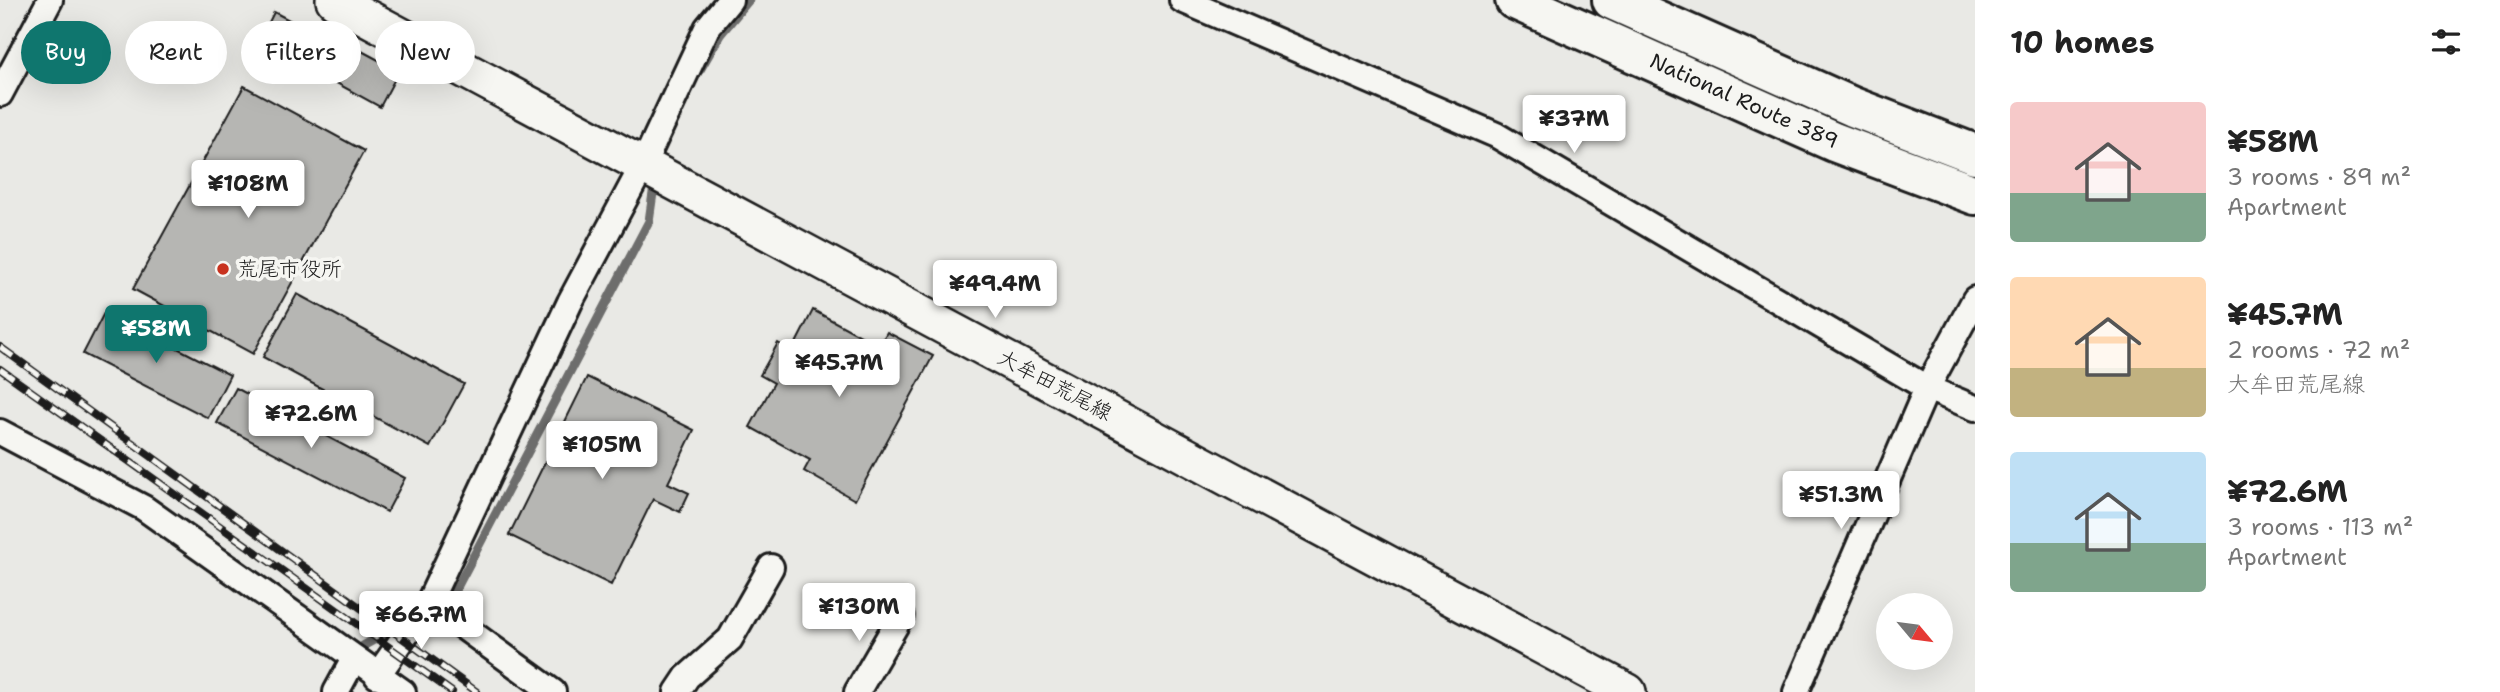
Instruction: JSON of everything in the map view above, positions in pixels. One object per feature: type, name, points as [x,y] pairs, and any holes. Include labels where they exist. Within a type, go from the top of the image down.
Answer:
[{"type":"highway","name":"National Route 389","points":[[1515,0],[1834,142],[1975,195]]},
{"type":"highway","name":"National Route 389","points":[[1612,0],[1853,107],[1975,154]]},
{"type":"main road","name":"大牟田荒尾線","points":[[334,0],[1628,692]]},
{"type":"street","points":[[0,94],[50,0]]},
{"type":"street","points":[[377,676],[429,602],[570,302],[643,165],[708,28],[730,0]]},
{"type":"street","points":[[1182,0],[1496,135],[1927,388],[1975,408]]},
{"type":"street","points":[[1796,692],[1927,388],[1975,299]]},
{"type":"street","points":[[0,432],[144,508],[403,692]]},
{"type":"street","points":[[677,692],[687,677],[730,639],[771,567]]},
{"type":"street","points":[[429,602],[553,692]]},
{"type":"street","points":[[857,692],[901,616]]},
{"type":"street","points":[[336,692],[354,659]]},
{"type":"building","points":[[274,12],[291,21],[270,21]]},
{"type":"building","points":[[361,51],[375,58],[375,84],[392,84],[380,107],[338,84],[361,84]]},
{"type":"building","points":[[244,86],[364,151],[253,354],[133,289]]},
{"type":"building","points":[[297,294],[464,384],[430,447],[263,357]]},
{"type":"building","points":[[813,310],[879,346],[887,332],[933,356],[855,500],[804,471],[810,460],[750,427],[774,383],[760,375],[778,343],[792,351]]},
{"type":"building","points":[[105,311],[230,375],[208,418],[83,354]]},
{"type":"building","points":[[587,377],[694,430],[668,483],[689,493],[680,512],[653,499],[611,585],[509,535]]},
{"type":"building","points":[[236,388],[405,478],[387,512],[217,423]]},
{"type":"waterway","points":[[700,70],[720,35],[749,0]]},
{"type":"waterway","points":[[438,605],[452,597],[649,221],[655,179]]},
{"type":"waterway","points":[[360,658],[363,646],[407,621]]},
{"type":"railway","points":[[0,347],[477,692]]},
{"type":"railway","points":[[0,369],[452,692]]},
{"type":"place","name":"荒尾市役所","points":[[223,269]]}]
